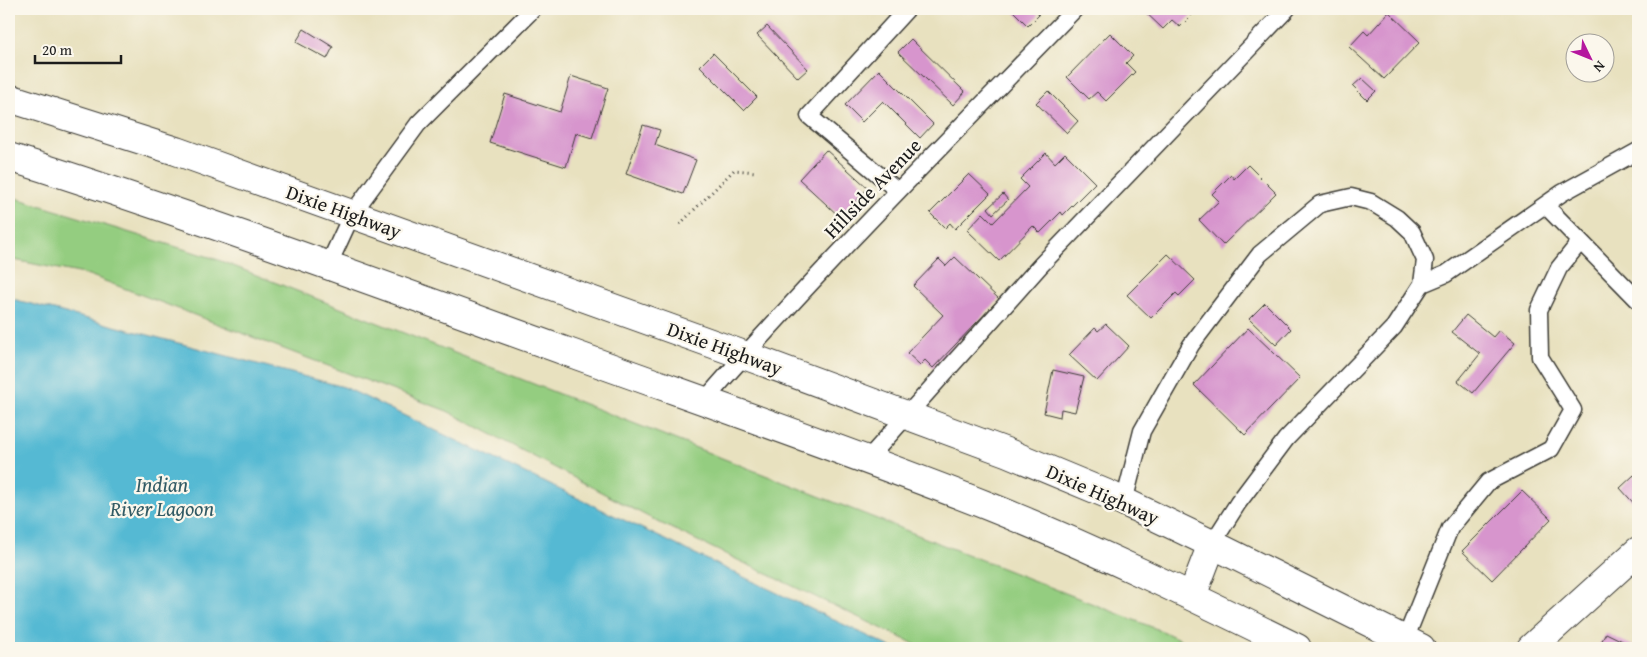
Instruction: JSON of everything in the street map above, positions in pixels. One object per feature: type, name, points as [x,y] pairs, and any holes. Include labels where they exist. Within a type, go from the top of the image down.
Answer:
[{"type":"main road","name":"Dixie Highway","points":[[9,98],[176,151],[744,355],[1006,452],[1124,502],[1413,644]]},
{"type":"main road","points":[[9,156],[203,220],[867,460],[991,508],[1192,596],[1297,648]]},
{"type":"main road","points":[[1192,596],[1212,544]]},
{"type":"main road","points":[[1532,648],[1638,551]]},
{"type":"lane","points":[[328,266],[352,214],[418,124],[533,9]]},
{"type":"lane","points":[[898,191],[809,116],[907,9]]},
{"type":"lane","name":"Hillside Avenue","points":[[704,401],[744,355],[898,191],[1076,9]]},
{"type":"lane","points":[[867,460],[906,414],[1040,266],[1287,9]]},
{"type":"lane","points":[[1422,284],[1446,274],[1562,193],[1638,151]]},
{"type":"lane","points":[[1124,502],[1142,431],[1192,345],[1260,254],[1320,204],[1351,197],[1371,202],[1397,218],[1412,232],[1425,260],[1422,284],[1394,327],[1286,440],[1238,502],[1212,544]]},
{"type":"lane","points":[[1545,205],[1638,300]]},
{"type":"lane","points":[[1413,644],[1450,528],[1488,482],[1551,448],[1573,410],[1540,357],[1539,310],[1559,268],[1580,242]]},
{"type":"path","points":[[680,224],[734,170],[756,172]]},
{"type":"green space","points":[[9,196],[213,258],[1162,631],[1198,648],[923,648],[658,522],[447,411],[89,275],[9,259]]},
{"type":"water","name":"Indian River Lagoon","points":[[9,298],[344,387],[893,648],[9,648]]},
{"type":"building","points":[[1011,9],[1033,9],[1039,15],[1028,26]]},
{"type":"building","points":[[1142,9],[1192,9],[1195,12],[1180,27],[1172,20],[1163,29]]},
{"type":"building","points":[[1389,12],[1420,42],[1384,79],[1349,47],[1364,31],[1368,35]]},
{"type":"building","points":[[767,26],[808,69],[798,78],[757,35]]},
{"type":"building","points":[[304,29],[333,47],[327,59],[296,42]]},
{"type":"building","points":[[1110,33],[1133,56],[1126,63],[1135,72],[1106,101],[1097,92],[1089,99],[1067,77]]},
{"type":"building","points":[[911,39],[965,92],[953,105],[898,52]]},
{"type":"building","points":[[713,53],[757,97],[744,110],[700,66]]},
{"type":"building","points":[[879,70],[933,124],[920,138],[883,101],[862,122],[845,105]]},
{"type":"building","points":[[571,76],[608,88],[592,138],[576,133],[566,167],[490,143],[505,94],[560,112]]},
{"type":"building","points":[[1362,78],[1376,91],[1367,100],[1353,86]]},
{"type":"building","points":[[1048,91],[1078,121],[1067,133],[1036,103]]},
{"type":"building","points":[[643,125],[660,130],[655,145],[696,160],[683,194],[626,174]]},
{"type":"building","points":[[826,150],[868,188],[841,218],[799,179]]},
{"type":"building","points":[[1046,153],[1055,163],[1065,153],[1095,183],[1063,215],[1061,212],[1040,233],[1033,226],[999,261],[967,230],[983,213],[993,223],[1028,187],[1020,179]]},
{"type":"building","points":[[1248,165],[1276,193],[1223,245],[1199,220],[1219,201],[1212,194],[1231,175],[1234,179]]},
{"type":"building","points":[[969,174],[990,194],[955,229],[950,223],[945,228],[930,213]]},
{"type":"building","points":[[1003,194],[1008,200],[993,214],[988,208]]},
{"type":"building","points":[[1168,254],[1195,280],[1179,296],[1176,293],[1151,318],[1127,295]]},
{"type":"building","points":[[955,257],[999,299],[933,368],[925,360],[920,365],[907,353],[943,315],[913,286],[939,259],[946,266]]},
{"type":"building","points":[[1265,303],[1291,329],[1276,345],[1249,319]]},
{"type":"building","points":[[1466,315],[1493,337],[1499,330],[1515,343],[1473,393],[1458,381],[1480,354],[1452,332]]},
{"type":"building","points":[[1106,324],[1129,346],[1097,381],[1069,355],[1095,328],[1098,331]]},
{"type":"building","points":[[1248,328],[1300,378],[1245,435],[1194,385]]},
{"type":"building","points":[[1053,370],[1084,377],[1075,412],[1061,409],[1060,417],[1044,413]]},
{"type":"building","points":[[1634,475],[1638,480],[1638,508],[1620,488]]},
{"type":"building","points":[[1522,491],[1551,519],[1492,580],[1462,551]]},
{"type":"building","points":[[1606,633],[1637,648],[1598,648]]}]
